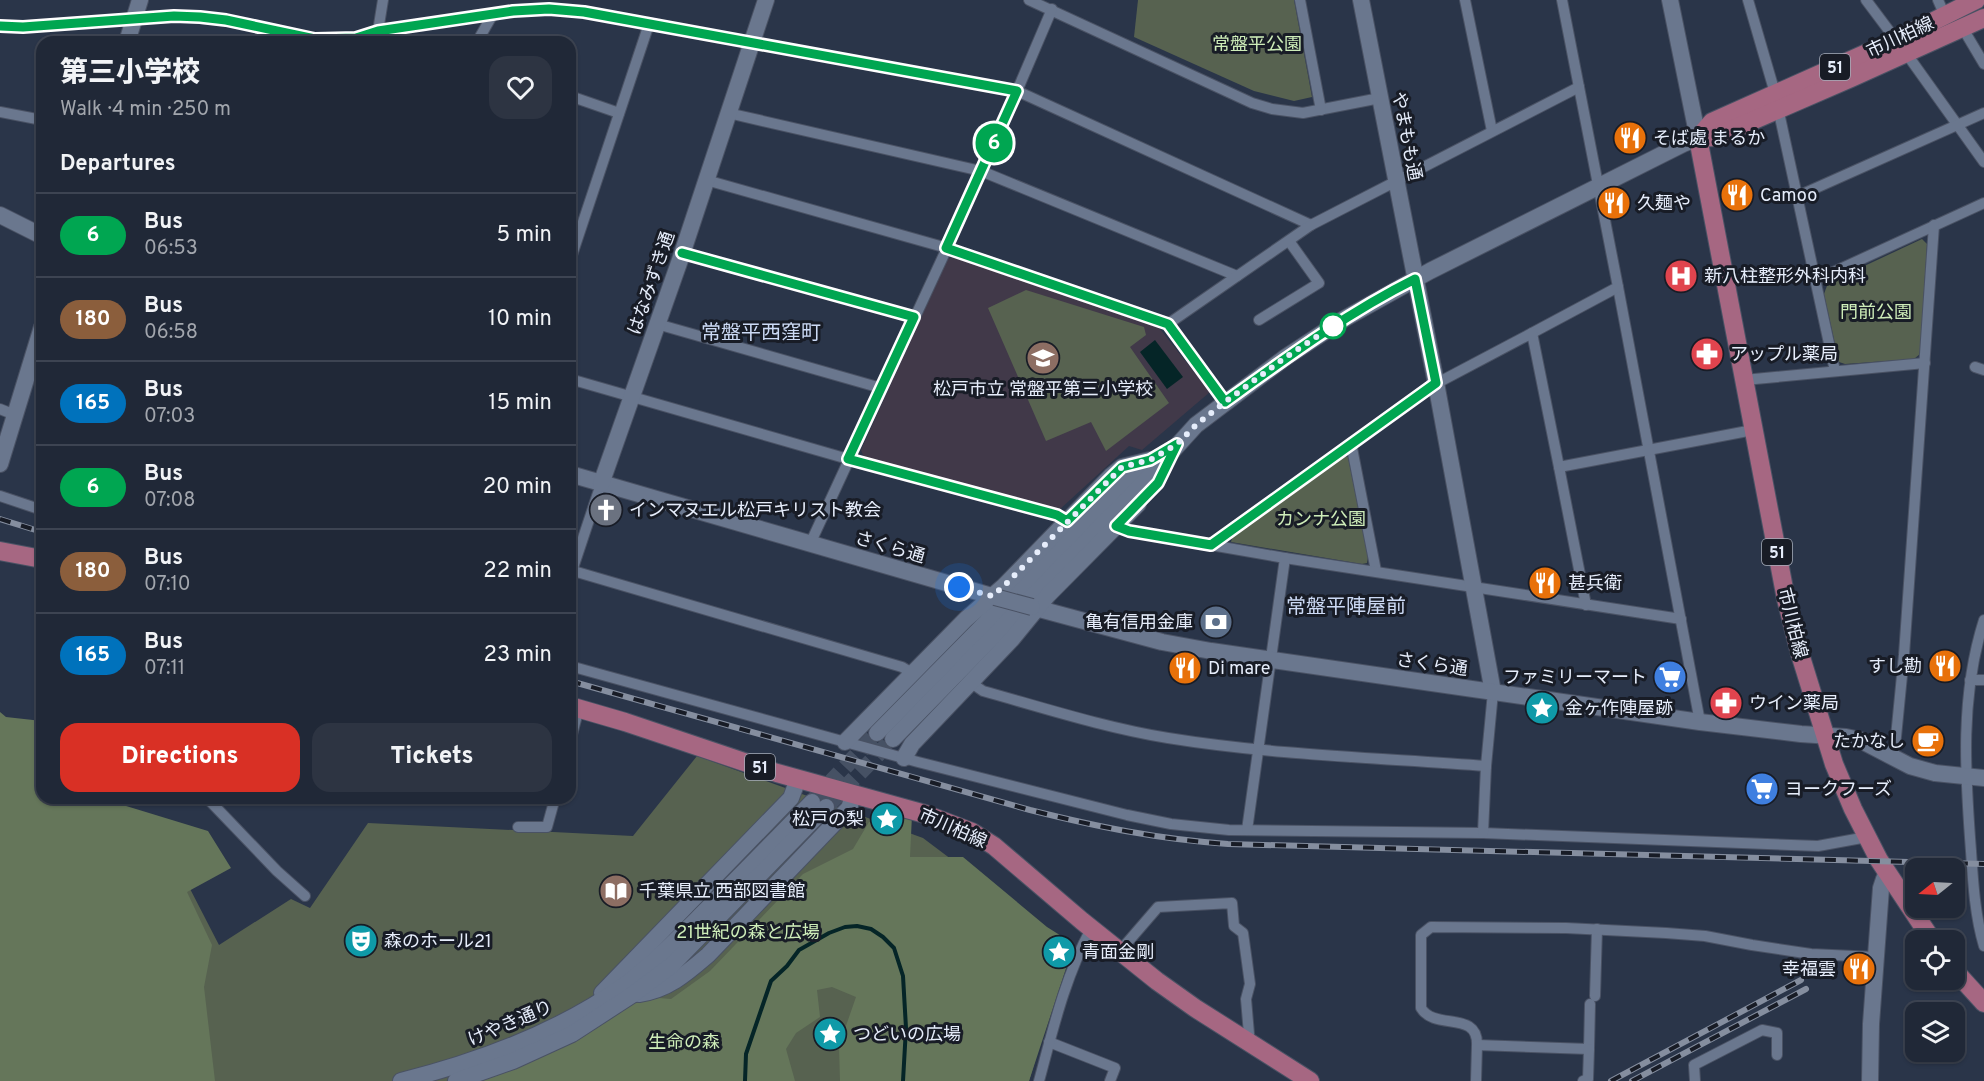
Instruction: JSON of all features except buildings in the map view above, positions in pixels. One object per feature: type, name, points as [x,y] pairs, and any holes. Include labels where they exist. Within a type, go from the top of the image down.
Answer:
[{"type":"main road","name":"市川柏線","points":[[1901,47],[1941,8],[1976,0]]},
{"type":"main road","name":"市川柏線","points":[[1925,930],[1888,876],[1867,837],[1834,764],[1800,654],[1786,599],[1698,138],[1715,137],[1777,101],[1901,47],[1984,18]]},
{"type":"main road","points":[[0,551],[36,558]]},
{"type":"main road","name":"市川柏線","points":[[576,708],[798,778],[925,814],[972,832],[994,846],[1091,929],[1148,974],[1195,1008],[1310,1081]]},
{"type":"main road","points":[[1965,982],[1984,1003]]},
{"type":"street","points":[[129,36],[140,0]]},
{"type":"street","points":[[375,36],[378,31],[383,0]]},
{"type":"street","name":"はなみずき通","points":[[576,558],[682,253],[766,0]]},
{"type":"street","points":[[1029,0],[1252,103],[1272,109],[1303,113],[1380,98]]},
{"type":"street","points":[[1300,0],[1321,110]]},
{"type":"street","name":"やまもも通","points":[[1361,0],[1436,383],[1493,692]]},
{"type":"street","points":[[1466,0],[1492,131]]},
{"type":"street","points":[[1562,0],[1700,722]]},
{"type":"street","points":[[1177,444],[1150,460],[1077,530],[885,736],[1146,480],[1196,425],[1286,357],[1344,319],[1415,279],[1698,138],[1670,0]]},
{"type":"street","points":[[1748,0],[1777,101],[1835,371]]},
{"type":"street","points":[[1866,0],[1984,162]]},
{"type":"street","points":[[362,36],[378,31],[493,14],[549,9],[584,12],[1017,91],[1311,225]]},
{"type":"street","points":[[810,544],[981,171],[1052,9]]},
{"type":"street","points":[[480,36],[493,14]]},
{"type":"street","points":[[0,26],[23,27],[200,17],[226,20],[301,36]]},
{"type":"street","points":[[576,243],[650,24]]},
{"type":"street","points":[[1962,27],[1984,64]]},
{"type":"street","points":[[1168,324],[1311,225],[1579,87]]},
{"type":"street","points":[[576,98],[620,113]]},
{"type":"street","points":[[0,112],[36,119]]},
{"type":"street","points":[[728,113],[981,171],[1237,276]]},
{"type":"street","points":[[1798,196],[1984,113]]},
{"type":"street","points":[[706,180],[946,248],[1168,324],[1225,402]]},
{"type":"street","points":[[1816,280],[1984,203]]},
{"type":"street","points":[[0,215],[36,233]]},
{"type":"street","points":[[1892,757],[1895,747],[1904,655],[1934,225]]},
{"type":"street","points":[[1259,320],[1318,282],[1289,241]]},
{"type":"street","points":[[682,253],[914,317]]},
{"type":"street","points":[[1211,545],[1436,383],[1618,287]]},
{"type":"street","points":[[657,324],[881,388]]},
{"type":"street","points":[[1532,333],[1586,605]]},
{"type":"street","points":[[0,465],[7,412],[36,342]]},
{"type":"street","points":[[1744,380],[1925,363]]},
{"type":"street","points":[[576,381],[848,459],[1057,515],[1067,521]]},
{"type":"street","points":[[1559,467],[1753,430]]},
{"type":"street","points":[[1351,443],[1376,571]]},
{"type":"street","points":[[904,758],[912,744],[1012,639],[1034,608],[1158,483],[1177,444]]},
{"type":"street","points":[[845,742],[966,619],[993,597],[1122,467],[1150,460]]},
{"type":"street","name":"さくら通","points":[[576,476],[993,597],[1162,642],[1271,661],[1700,722],[1860,740],[1910,766],[1935,773],[1984,778]]},
{"type":"street","points":[[0,496],[36,508]]},
{"type":"street","points":[[1116,526],[1129,531],[1285,558],[1681,619]]},
{"type":"street","points":[[1247,830],[1285,558]]},
{"type":"street","points":[[576,574],[890,664],[912,673]]},
{"type":"street","points":[[1984,620],[1977,640],[1970,680],[1966,723],[1966,777],[1984,946]]},
{"type":"street","points":[[576,668],[904,758],[1160,822],[1230,830],[1483,833],[1818,846],[1867,837]]},
{"type":"street","points":[[1970,680],[1984,680]]},
{"type":"street","points":[[970,682],[983,691],[1167,738],[1258,749],[1486,766]]},
{"type":"street","points":[[1483,833],[1493,692]]},
{"type":"street","points":[[594,1004],[605,987],[673,922],[791,798],[798,778]]},
{"type":"street","points":[[630,989],[653,992],[687,974],[849,808],[854,794]]},
{"type":"street","points":[[213,804],[277,871],[305,896]]},
{"type":"street","points":[[518,827],[547,827],[553,804]]},
{"type":"street","points":[[630,989],[672,965],[819,805]]},
{"type":"street","points":[[1870,1081],[1875,957],[1881,888],[1884,879],[1888,876]]},
{"type":"street","points":[[1120,951],[1158,907],[1232,903],[1234,926],[1243,933],[1250,984],[1246,999],[1249,1034],[1246,1039]]},
{"type":"street","points":[[1476,1081],[1476,1033],[1467,1025],[1428,1016],[1421,1008],[1421,935],[1431,927],[1597,929],[1705,936],[1811,954],[1875,957]]},
{"type":"street","points":[[1039,1081],[1065,986],[1077,954],[1091,929]]},
{"type":"street","points":[[1583,1081],[1588,1078],[1597,929]]},
{"type":"street","name":"けやき通り","points":[[401,1081],[452,1068],[506,1049],[565,1021],[594,1004],[630,989]]},
{"type":"street","name":"けやき通り","points":[[456,1081],[513,1061],[572,1034],[630,989]]},
{"type":"street","points":[[1695,1081],[1694,1065],[1762,1030],[1777,1033],[1777,1055]]},
{"type":"street","points":[[1049,1042],[1115,1068],[1110,1081]]},
{"type":"street","points":[[1477,1045],[1589,1049]]},
{"type":"shaded area","name":"松戸市立 常盤平第三小学校","points":[[953,256],[1156,324],[1210,392],[1142,450],[1129,446],[1058,511],[865,460],[861,450],[947,260]]},
{"type":"shaded area","points":[[1155,340],[1183,377],[1167,389],[1140,352]]},
{"type":"green space","name":"常盤平公園","points":[[1138,0],[1294,0],[1312,97],[1294,101],[1254,91],[1134,37]]},
{"type":"green space","name":"門前公園","points":[[1922,239],[1927,244],[1920,354],[1914,359],[1845,364],[1839,362],[1824,294],[1828,283]]},
{"type":"green space","points":[[1026,290],[1144,327],[1146,335],[1130,347],[1169,403],[1106,451],[1091,422],[1046,441],[988,308]]},
{"type":"green space","name":"カンナ公園","points":[[1345,456],[1348,457],[1368,557],[1367,563],[1231,542],[1233,535]]},
{"type":"green space","points":[[0,712],[6,717],[36,720],[36,804],[120,804],[208,831],[231,868],[187,892],[212,945],[204,987],[215,1081],[0,1081]]},
{"type":"green space","name":"21世紀の森と広場","points":[[0,725],[36,788],[36,804],[118,804],[154,819],[219,945],[291,899],[310,908],[368,823],[633,836],[697,756],[923,838],[1069,948],[1029,1081],[0,1081]]},
{"type":"green space","name":"生命の森","points":[[912,815],[910,857],[963,857],[1047,927],[1074,944],[1029,1081],[840,1081],[839,1046],[856,997],[832,987],[817,990],[820,1017],[796,1033],[786,1049],[795,1081],[475,1081],[625,995],[671,999],[710,971],[803,874],[853,849],[869,822]]},
{"type":"waterway","points":[[745,1081],[746,1054],[771,981],[787,966],[799,950],[829,933],[845,927],[857,926],[871,929],[894,948],[903,976],[906,1028],[903,1081]]},
{"type":"tunnel","points":[[812,802],[877,733]]},
{"type":"tunnel","points":[[826,807],[893,739]]},
{"type":"railway","points":[[0,519],[36,530]]},
{"type":"railway","points":[[576,683],[1030,810],[1153,836],[1228,844],[1984,864]]},
{"type":"railway","points":[[1611,1081],[1801,980]]},
{"type":"railway","points":[[1632,1081],[1806,989]]},
{"type":"bus line","name":"6","points":[[362,36],[378,31],[513,11],[549,9],[584,12],[1017,91],[946,248],[1168,324],[1225,402],[1286,357],[1344,319],[1415,279],[1436,383],[1211,545],[1129,531],[1116,526],[1158,483],[1177,444],[1150,460],[1122,467],[1067,521],[1057,515],[848,459],[914,317],[682,253]]},
{"type":"bus line","name":"6","points":[[0,26],[23,27],[174,16],[226,20],[301,36]]},
{"type":"place","name":"そば處 まるか","points":[[1630,138]]},
{"type":"place","name":"Camoo","points":[[1737,195]]},
{"type":"place","name":"久麺や","points":[[1614,203]]},
{"type":"place","name":"新八柱整形外科内科","points":[[1681,276]]},
{"type":"place","name":"アップル薬局","points":[[1707,354]]},
{"type":"place","name":"松戸市立 常盤平第三小学校","points":[[1043,358]]},
{"type":"place","name":"インマヌエル松戸キリスト教会","points":[[606,510]]},
{"type":"place","name":"甚兵衛","points":[[1545,583]]},
{"type":"place","name":"亀有信用金庫","points":[[1216,622]]},
{"type":"place","name":"すし勘","points":[[1945,666]]},
{"type":"place","name":"Di mare","points":[[1185,668]]},
{"type":"place","name":"ファミリーマート","points":[[1670,677]]},
{"type":"place","name":"ウイン薬局","points":[[1726,703]]},
{"type":"place","name":"金ヶ作陣屋跡","points":[[1542,708]]},
{"type":"place","name":"たかなし","points":[[1928,741]]},
{"type":"place","name":"ヨークフーズ","points":[[1762,789]]},
{"type":"place","name":"松戸の梨","points":[[887,819]]},
{"type":"place","name":"千葉県立 西部図書館","points":[[616,891]]},
{"type":"place","name":"森のホール21","points":[[361,941]]},
{"type":"place","name":"青面金剛","points":[[1059,952]]},
{"type":"place","name":"幸福雲","points":[[1859,969]]},
{"type":"place","name":"つどいの広場","points":[[830,1034]]},
{"type":"district","name":"常盤平西窪町","points":[[761,332]]},
{"type":"district","name":"常盤平陣屋前","points":[[1346,606]]},
{"type":"route","points":[[959,587],[992,596],[1122,467],[1150,460],[1177,444],[1225,402],[1333,326]]}]
